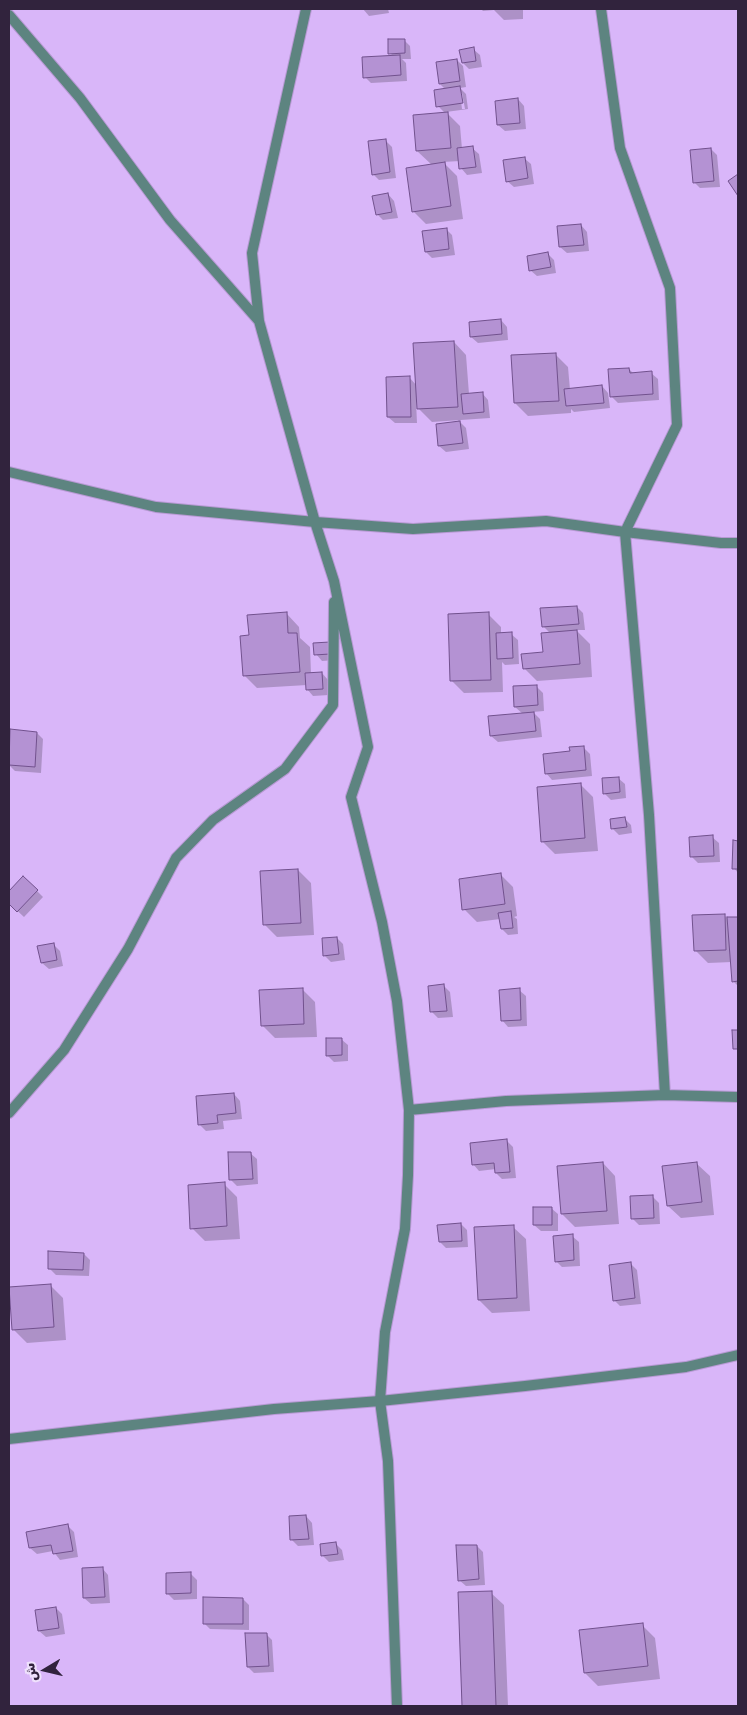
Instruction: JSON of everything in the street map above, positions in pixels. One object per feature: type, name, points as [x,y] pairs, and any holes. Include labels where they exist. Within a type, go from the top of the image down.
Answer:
[{"type":"street","points":[[306,9],[252,253],[259,321],[315,522],[334,581],[368,747],[351,797],[382,922],[397,1001],[409,1110],[405,1229],[385,1332],[380,1401],[388,1461],[396,1706]]},
{"type":"street","points":[[601,9],[620,148],[670,288],[677,424],[625,532],[648,815],[666,1095]]},
{"type":"street","points":[[9,15],[80,98],[170,220],[259,321]]},
{"type":"street","points":[[9,472],[156,506],[315,522],[413,529],[546,521],[721,543],[738,543]]},
{"type":"street","points":[[9,1113],[64,1050],[128,949],[176,858],[213,820],[284,769],[333,706],[334,581]]},
{"type":"street","points":[[409,1110],[506,1102],[666,1095],[738,1097]]},
{"type":"street","points":[[9,1439],[274,1410],[525,1386],[686,1367],[738,1355]]},
{"type":"building","points":[[388,39],[405,39],[405,53],[388,54]]},
{"type":"building","points":[[474,47],[476,61],[462,63],[459,50]]},
{"type":"building","points":[[400,55],[401,75],[363,78],[362,57]]},
{"type":"building","points":[[457,59],[460,81],[439,84],[436,62]]},
{"type":"building","points":[[460,86],[463,103],[436,107],[434,90]]},
{"type":"building","points":[[518,98],[520,123],[497,125],[495,101]]},
{"type":"building","points":[[448,112],[451,148],[416,151],[413,115]]},
{"type":"building","points":[[386,139],[390,172],[372,175],[368,141]]},
{"type":"building","points":[[473,146],[476,167],[459,169],[457,148]]},
{"type":"building","points":[[711,148],[714,181],[693,183],[690,150]]},
{"type":"building","points":[[525,157],[528,178],[506,182],[503,160]]},
{"type":"building","points":[[445,162],[451,206],[412,212],[406,168]]},
{"type":"building","points":[[738,174],[738,196],[728,181]]},
{"type":"building","points":[[388,193],[392,212],[376,215],[372,196]]},
{"type":"building","points":[[581,224],[584,245],[559,247],[557,226]]},
{"type":"building","points":[[447,228],[449,249],[425,252],[422,231]]},
{"type":"building","points":[[548,252],[551,267],[529,271],[527,256]]},
{"type":"building","points":[[501,319],[502,334],[470,337],[469,322]]},
{"type":"building","points":[[454,341],[458,407],[417,409],[413,343]]},
{"type":"building","points":[[556,353],[559,401],[514,403],[511,355]]},
{"type":"building","points":[[629,368],[630,373],[652,371],[653,394],[610,397],[608,369]]},
{"type":"building","points":[[410,376],[411,417],[387,417],[386,377]]},
{"type":"building","points":[[602,385],[604,403],[566,406],[564,389]]},
{"type":"building","points":[[483,392],[484,412],[463,414],[461,394]]},
{"type":"building","points":[[460,421],[463,443],[438,446],[436,424]]},
{"type":"building","points":[[577,606],[579,624],[542,627],[540,608]]},
{"type":"building","points":[[287,612],[288,633],[297,633],[300,672],[243,676],[240,636],[249,635],[247,615]]},
{"type":"building","points":[[489,612],[491,680],[450,681],[448,614]]},
{"type":"building","points":[[577,630],[580,664],[523,669],[521,654],[543,652],[541,633]]},
{"type":"building","points":[[512,632],[513,658],[497,659],[496,633]]},
{"type":"building","points":[[330,642],[330,654],[314,655],[313,643]]},
{"type":"building","points":[[322,672],[323,689],[306,690],[305,673]]},
{"type":"building","points":[[537,685],[538,705],[514,707],[513,686]]},
{"type":"building","points":[[534,712],[536,731],[490,736],[488,716]]},
{"type":"building","points":[[10,729],[37,732],[35,767],[9,765]]},
{"type":"building","points":[[584,746],[586,770],[545,774],[543,754],[570,751],[569,747]]},
{"type":"building","points":[[619,777],[620,792],[603,794],[602,778]]},
{"type":"building","points":[[581,783],[585,838],[541,842],[537,787]]},
{"type":"building","points":[[625,817],[627,827],[611,829],[610,819]]},
{"type":"building","points":[[713,835],[714,856],[690,857],[689,837]]},
{"type":"building","points":[[733,840],[738,841],[738,869],[732,869]]},
{"type":"building","points":[[298,869],[301,923],[263,925],[260,871]]},
{"type":"building","points":[[501,873],[505,904],[462,910],[459,879]]},
{"type":"building","points":[[23,876],[38,890],[17,912],[9,904],[9,891]]},
{"type":"building","points":[[511,911],[513,928],[501,929],[498,913]]},
{"type":"building","points":[[725,914],[726,950],[694,951],[692,915]]},
{"type":"building","points":[[727,917],[738,917],[738,981],[732,982]]},
{"type":"building","points":[[337,937],[339,954],[323,956],[322,938]]},
{"type":"building","points":[[54,943],[57,960],[41,963],[37,946]]},
{"type":"building","points":[[444,984],[447,1011],[430,1012],[428,986]]},
{"type":"building","points":[[303,988],[304,1024],[261,1026],[259,990]]},
{"type":"building","points":[[520,988],[521,1020],[501,1021],[499,990]]},
{"type":"building","points":[[732,1030],[738,1030],[738,1049],[733,1049]]},
{"type":"building","points":[[326,1038],[342,1038],[342,1055],[326,1056]]},
{"type":"building","points":[[234,1093],[236,1113],[217,1115],[218,1123],[198,1125],[196,1096]]},
{"type":"building","points":[[507,1139],[510,1172],[495,1173],[494,1163],[472,1165],[470,1143]]},
{"type":"building","points":[[228,1152],[251,1152],[253,1179],[229,1180]]},
{"type":"building","points":[[603,1162],[607,1211],[561,1214],[557,1166]]},
{"type":"building","points":[[697,1162],[702,1202],[667,1206],[662,1166]]},
{"type":"building","points":[[225,1182],[227,1226],[190,1229],[188,1185]]},
{"type":"building","points":[[653,1195],[654,1218],[631,1219],[630,1196]]},
{"type":"building","points":[[533,1207],[552,1207],[552,1225],[533,1225]]},
{"type":"building","points":[[461,1223],[462,1241],[439,1242],[437,1225]]},
{"type":"building","points":[[514,1225],[517,1298],[478,1300],[474,1227]]},
{"type":"building","points":[[573,1234],[574,1260],[555,1262],[553,1236]]},
{"type":"building","points":[[48,1251],[84,1253],[83,1270],[48,1269]]},
{"type":"building","points":[[631,1262],[635,1298],[613,1301],[609,1265]]},
{"type":"building","points":[[51,1284],[54,1327],[12,1330],[9,1287]]},
{"type":"building","points":[[306,1515],[309,1539],[290,1540],[289,1516]]},
{"type":"building","points":[[68,1524],[73,1551],[53,1554],[51,1545],[29,1548],[26,1532]]},
{"type":"building","points":[[336,1542],[338,1554],[321,1556],[320,1544]]},
{"type":"building","points":[[456,1545],[477,1545],[479,1579],[458,1581]]},
{"type":"building","points":[[103,1567],[105,1597],[83,1598],[82,1568]]},
{"type":"building","points":[[191,1572],[191,1593],[166,1594],[166,1573]]},
{"type":"building","points":[[492,1591],[496,1706],[462,1706],[458,1592]]},
{"type":"building","points":[[203,1597],[243,1598],[243,1624],[203,1624]]},
{"type":"building","points":[[56,1607],[59,1628],[38,1631],[35,1610]]},
{"type":"building","points":[[643,1623],[648,1666],[584,1673],[579,1630]]},
{"type":"building","points":[[245,1633],[267,1633],[269,1666],[247,1667]]}]
